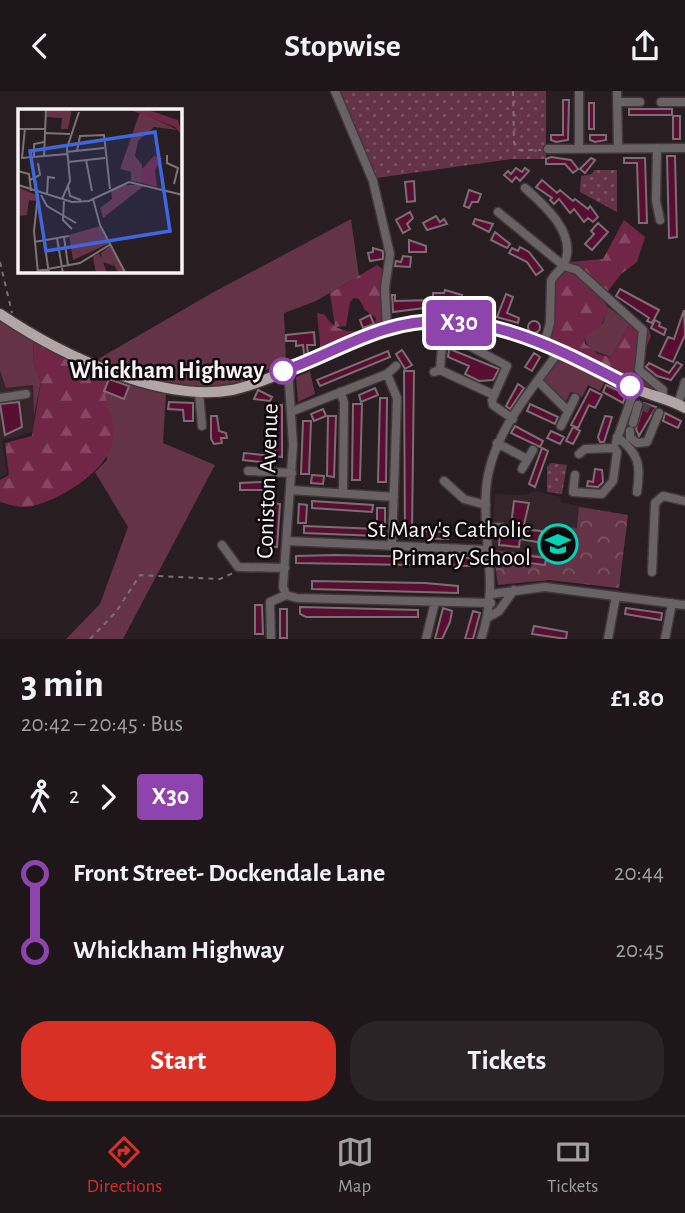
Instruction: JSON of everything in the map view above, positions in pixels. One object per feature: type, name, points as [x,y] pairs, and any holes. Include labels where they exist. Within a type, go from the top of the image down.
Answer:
[{"type":"main road","points":[[0,314],[72,353],[150,386],[200,393],[234,389],[387,329],[428,321],[449,322],[506,330],[545,342],[638,389],[681,406]]},
{"type":"street","points":[[335,91],[373,181],[386,236],[390,262],[385,288],[387,329]]},
{"type":"street","points":[[579,91],[579,149]]},
{"type":"street","points":[[617,91],[618,148]]},
{"type":"street","points":[[617,102],[640,102]]},
{"type":"street","points":[[661,102],[685,102]]},
{"type":"street","points":[[657,148],[656,201],[660,220]]},
{"type":"street","points":[[548,149],[685,148]]},
{"type":"street","points":[[525,188],[544,205],[560,228],[566,243],[564,266],[551,281],[550,323],[545,342]]},
{"type":"street","points":[[498,212],[564,266],[577,270],[643,330],[639,370],[663,390],[663,398],[647,442],[632,439],[632,427],[640,406],[638,389]]},
{"type":"street","points":[[449,322],[437,371],[492,394]]},
{"type":"street","points":[[447,334],[507,366],[499,387],[492,394]]},
{"type":"street","points":[[481,639],[491,599],[486,505],[489,473],[497,443],[561,350]]},
{"type":"street","points":[[293,411],[387,374],[396,366]]},
{"type":"street","name":"Coniston Avenue","points":[[286,595],[293,411],[288,369]]},
{"type":"street","points":[[387,374],[397,398],[392,547]]},
{"type":"street","points":[[538,381],[568,411]]},
{"type":"street","points":[[681,406],[685,383]]},
{"type":"street","points":[[575,475],[573,492],[602,494],[613,481],[617,452],[614,448],[638,389]]},
{"type":"street","points":[[340,392],[344,403],[343,493]]},
{"type":"street","points":[[200,393],[202,426]]},
{"type":"street","points":[[0,398],[26,394]]},
{"type":"street","points":[[492,394],[493,404],[513,419]]},
{"type":"street","points":[[561,426],[575,398]]},
{"type":"street","points":[[617,437],[633,448],[636,455],[640,473],[637,492]]},
{"type":"street","points":[[497,443],[527,459]]},
{"type":"street","points":[[579,454],[585,449],[614,448]]},
{"type":"street","points":[[522,469],[533,450]]},
{"type":"street","points":[[248,471],[292,473]]},
{"type":"street","points":[[443,482],[464,499],[486,505]]},
{"type":"street","points":[[291,490],[394,497]]},
{"type":"street","points":[[652,572],[655,503],[663,496],[685,501]]},
{"type":"street","points":[[487,527],[502,527]]},
{"type":"street","points":[[287,541],[489,550]]},
{"type":"street","points":[[222,545],[238,567],[285,568]]},
{"type":"street","points":[[271,639],[270,601],[286,595],[297,598],[435,602],[491,599],[514,590],[545,587],[685,605]]},
{"type":"street","points":[[487,618],[499,611],[514,590]]},
{"type":"street","points":[[608,639],[616,596]]},
{"type":"street","points":[[426,639],[435,602]]},
{"type":"street","points":[[665,639],[672,603]]},
{"type":"path","points":[[513,91],[514,143],[519,150],[548,149]]},
{"type":"path","points":[[0,262],[15,324]]},
{"type":"path","points":[[475,350],[479,344],[498,340],[506,330]]},
{"type":"path","points":[[90,639],[116,612],[141,575],[220,579],[236,571]]},
{"type":"shaded area","points":[[0,371],[6,388],[33,385],[35,431],[2,441],[7,474],[0,477]]},
{"type":"shaded area","name":"St Mary's Catholic Primary School","points":[[536,491],[561,497],[560,502],[628,515],[619,588],[549,580],[498,585],[492,538],[495,494],[524,495]]},
{"type":"green space","points":[[340,91],[546,91],[546,159],[512,159],[376,178]]},
{"type":"green space","points":[[594,170],[617,170],[617,212],[580,192],[581,176],[592,174]]},
{"type":"green space","points":[[351,219],[359,276],[316,301],[284,313],[286,363],[236,384],[201,389],[166,383],[98,359],[212,293]]},
{"type":"green space","points":[[624,220],[645,237],[637,262],[621,274],[602,299],[608,307],[604,318],[597,329],[584,337],[585,344],[598,354],[611,357],[630,323],[649,330],[651,336],[636,372],[655,386],[654,390],[551,339],[556,278],[567,270],[570,262],[603,259]]},
{"type":"green space","points":[[377,265],[382,269],[381,325],[321,352],[317,313],[325,315],[335,326],[330,293]],"holes":[[[354,298],[359,299],[365,310],[376,318],[375,325],[361,330],[347,331],[336,327],[346,326],[350,302]]]},
{"type":"green space","points":[[608,307],[630,323],[611,357],[589,349],[584,337],[603,323]]},
{"type":"green space","points":[[0,319],[34,339],[33,361],[41,381],[34,416],[33,385],[6,388],[0,371]]},
{"type":"green space","points":[[34,339],[109,372],[105,393],[114,430],[109,452],[92,474],[52,499],[21,507],[0,502],[0,480],[9,475],[5,443],[32,436],[41,381],[33,361]]},
{"type":"green space","points":[[560,359],[605,381],[600,391],[588,385],[582,397],[571,392],[565,403],[543,380]]},
{"type":"green space","points":[[310,371],[315,394],[298,402],[296,377]]},
{"type":"green space","points":[[109,372],[166,394],[163,443],[215,465],[123,639],[66,639],[100,604],[128,527],[95,472],[107,460],[103,394]]},
{"type":"green space","points":[[551,463],[567,465],[562,494],[547,492],[547,467]]},
{"type":"green space","name":"St Mary's Catholic Primary School","points":[[579,507],[628,515],[619,588],[549,580],[498,585],[493,550],[551,556],[555,525],[577,528]]},
{"type":"building","points":[[563,100],[569,100],[568,140],[556,142],[551,140],[551,135],[563,135]]},
{"type":"building","points":[[589,103],[594,103],[594,129],[589,129]]},
{"type":"building","points":[[629,109],[672,109],[672,115],[629,115]]},
{"type":"building","points":[[673,116],[680,116],[680,139],[673,139]]},
{"type":"building","points":[[590,135],[606,135],[606,140],[595,142],[590,140]]},
{"type":"building","points":[[667,156],[675,156],[677,237],[669,238]]},
{"type":"building","points":[[551,157],[571,160],[578,169],[573,173],[565,164],[546,164],[546,159]]},
{"type":"building","points":[[591,158],[595,160],[585,173],[580,169]]},
{"type":"building","points":[[624,158],[645,158],[647,223],[639,223],[637,163],[624,163]]},
{"type":"building","points":[[516,168],[522,172],[525,168],[529,171],[520,181],[516,177],[512,182],[504,175],[508,171],[511,174]]},
{"type":"building","points":[[542,180],[557,193],[560,190],[588,209],[590,206],[598,217],[593,222],[588,218],[584,222],[574,209],[570,213],[559,199],[554,204],[550,200],[552,198],[536,187]]},
{"type":"building","points":[[414,181],[415,201],[407,202],[405,182]]},
{"type":"building","points":[[469,190],[481,194],[478,202],[472,202],[469,208],[464,206]]},
{"type":"building","points":[[410,212],[413,218],[407,224],[410,229],[403,233],[396,220]]},
{"type":"building","points":[[436,216],[440,222],[444,219],[447,224],[427,230],[423,223]]},
{"type":"building","points":[[475,219],[493,224],[489,232],[473,224]]},
{"type":"building","points":[[598,223],[608,232],[592,250],[585,244],[594,234],[591,231]]},
{"type":"building","points":[[495,232],[510,244],[507,248],[491,240]]},
{"type":"building","points":[[409,240],[426,246],[426,252],[409,252]]},
{"type":"building","points":[[520,247],[529,252],[543,270],[536,275],[527,262],[509,253],[512,248],[518,251]]},
{"type":"building","points":[[373,248],[383,251],[383,259],[370,261],[368,253],[373,252]]},
{"type":"building","points":[[403,256],[411,257],[410,267],[395,266],[396,261],[401,262]]},
{"type":"building","points":[[620,289],[659,310],[652,323],[647,321],[649,318],[616,296]]},
{"type":"building","points":[[445,290],[462,295],[460,307],[450,305],[449,309],[432,307],[393,312],[392,295],[395,295],[395,301],[433,300],[433,293],[444,293]]},
{"type":"building","points":[[506,294],[513,297],[507,313],[519,318],[518,323],[497,317]]},
{"type":"building","points":[[684,310],[685,335],[673,362],[659,356],[668,337],[674,339]]},
{"type":"building","points":[[370,315],[374,324],[363,328],[360,320]]},
{"type":"building","points":[[655,320],[660,323],[659,326],[666,329],[664,335],[651,328]]},
{"type":"building","points":[[534,321],[540,327],[534,333],[528,327]]},
{"type":"building","points":[[314,332],[315,345],[307,345],[308,354],[304,354],[303,345],[296,346],[296,341],[286,341],[286,335]]},
{"type":"building","points":[[450,343],[454,345],[452,350],[499,369],[493,380],[479,381],[465,374],[469,366],[448,357]]},
{"type":"building","points":[[402,350],[412,365],[405,369],[396,354]]},
{"type":"building","points":[[388,351],[390,357],[320,386],[317,380]]},
{"type":"building","points":[[534,353],[540,357],[532,371],[525,367]]},
{"type":"building","points":[[677,362],[682,365],[671,380],[657,376],[646,367],[649,363],[669,373]]},
{"type":"building","points":[[404,371],[414,371],[412,531],[449,532],[448,539],[405,538]]},
{"type":"building","points":[[109,379],[129,386],[124,399],[104,391]]},
{"type":"building","points":[[518,384],[524,388],[510,409],[506,406]]},
{"type":"building","points":[[606,385],[626,394],[623,403],[603,392]]},
{"type":"building","points":[[375,388],[378,395],[361,402],[359,395]]},
{"type":"building","points":[[590,389],[602,395],[595,408],[589,405],[578,428],[571,425]]},
{"type":"building","points":[[258,390],[272,397],[270,401],[254,399]]},
{"type":"building","points":[[380,398],[387,398],[386,482],[378,482]]},
{"type":"building","points":[[19,402],[22,427],[5,435],[0,404]]},
{"type":"building","points":[[169,402],[193,403],[193,421],[184,421],[183,410],[168,409]]},
{"type":"building","points":[[644,403],[656,407],[639,436],[636,429]]},
{"type":"building","points":[[353,404],[362,404],[360,480],[352,480]]},
{"type":"building","points":[[530,404],[558,417],[555,424],[527,411]]},
{"type":"building","points":[[282,405],[282,457],[275,456],[274,406]]},
{"type":"building","points":[[323,409],[326,416],[314,421],[311,414]]},
{"type":"building","points":[[665,413],[681,421],[678,428],[663,421]]},
{"type":"building","points":[[211,416],[217,416],[219,431],[226,433],[227,438],[221,438],[222,443],[214,444],[211,439]]},
{"type":"building","points":[[328,416],[336,416],[334,477],[327,476]]},
{"type":"building","points":[[605,416],[612,417],[604,442],[600,442],[598,437]]},
{"type":"building","points":[[303,421],[311,421],[309,474],[301,474]]},
{"type":"building","points":[[515,426],[543,441],[540,447],[511,433]]},
{"type":"building","points":[[573,427],[580,431],[573,444],[566,441]]},
{"type":"building","points":[[551,431],[564,437],[560,444],[547,438]]},
{"type":"building","points":[[542,448],[548,451],[535,487],[529,484]]},
{"type":"building","points":[[244,453],[272,456],[271,463],[243,460]]},
{"type":"building","points":[[595,469],[602,470],[603,482],[598,487],[587,486],[588,481],[593,482]]},
{"type":"building","points":[[312,475],[324,476],[323,484],[311,483]]},
{"type":"building","points":[[268,482],[267,490],[240,490],[240,483]]},
{"type":"building","points":[[312,501],[373,505],[372,512],[312,508]]},
{"type":"building","points":[[514,501],[529,503],[523,529],[549,532],[548,544],[520,539],[519,547],[499,545],[500,534],[510,534]]},
{"type":"building","points":[[273,503],[280,504],[277,547],[269,547]]},
{"type":"building","points":[[299,504],[307,505],[306,523],[298,523]]},
{"type":"building","points":[[377,508],[385,508],[385,527],[377,527]]},
{"type":"building","points":[[304,526],[378,529],[378,536],[304,533]]},
{"type":"building","points":[[296,556],[471,558],[471,566],[296,563]]},
{"type":"building","points":[[530,556],[546,558],[545,565],[529,563]]},
{"type":"building","points":[[312,581],[425,583],[458,586],[458,593],[312,589]]},
{"type":"building","points":[[255,605],[262,605],[263,634],[255,634]]},
{"type":"building","points":[[300,607],[418,610],[418,617],[306,617],[300,614]]},
{"type":"building","points":[[443,608],[452,611],[450,622],[442,639],[435,639]]},
{"type":"building","points":[[626,608],[662,613],[661,620],[625,614]]},
{"type":"building","points":[[280,609],[287,609],[287,638],[280,638]]},
{"type":"building","points":[[473,611],[480,613],[473,639],[465,639]]},
{"type":"building","points":[[534,626],[567,632],[566,639],[532,634]]},
{"type":"tunnel","points":[[642,406],[655,412]]},
{"type":"bus line","name":"X30","points":[[283,371],[387,329],[428,321],[514,331],[561,350],[630,386]]},
{"type":"place","name":"Whickham Highway","points":[[283,371]]},
{"type":"place","name":"St Mary's Catholic Primary School","points":[[558,544]]}]
